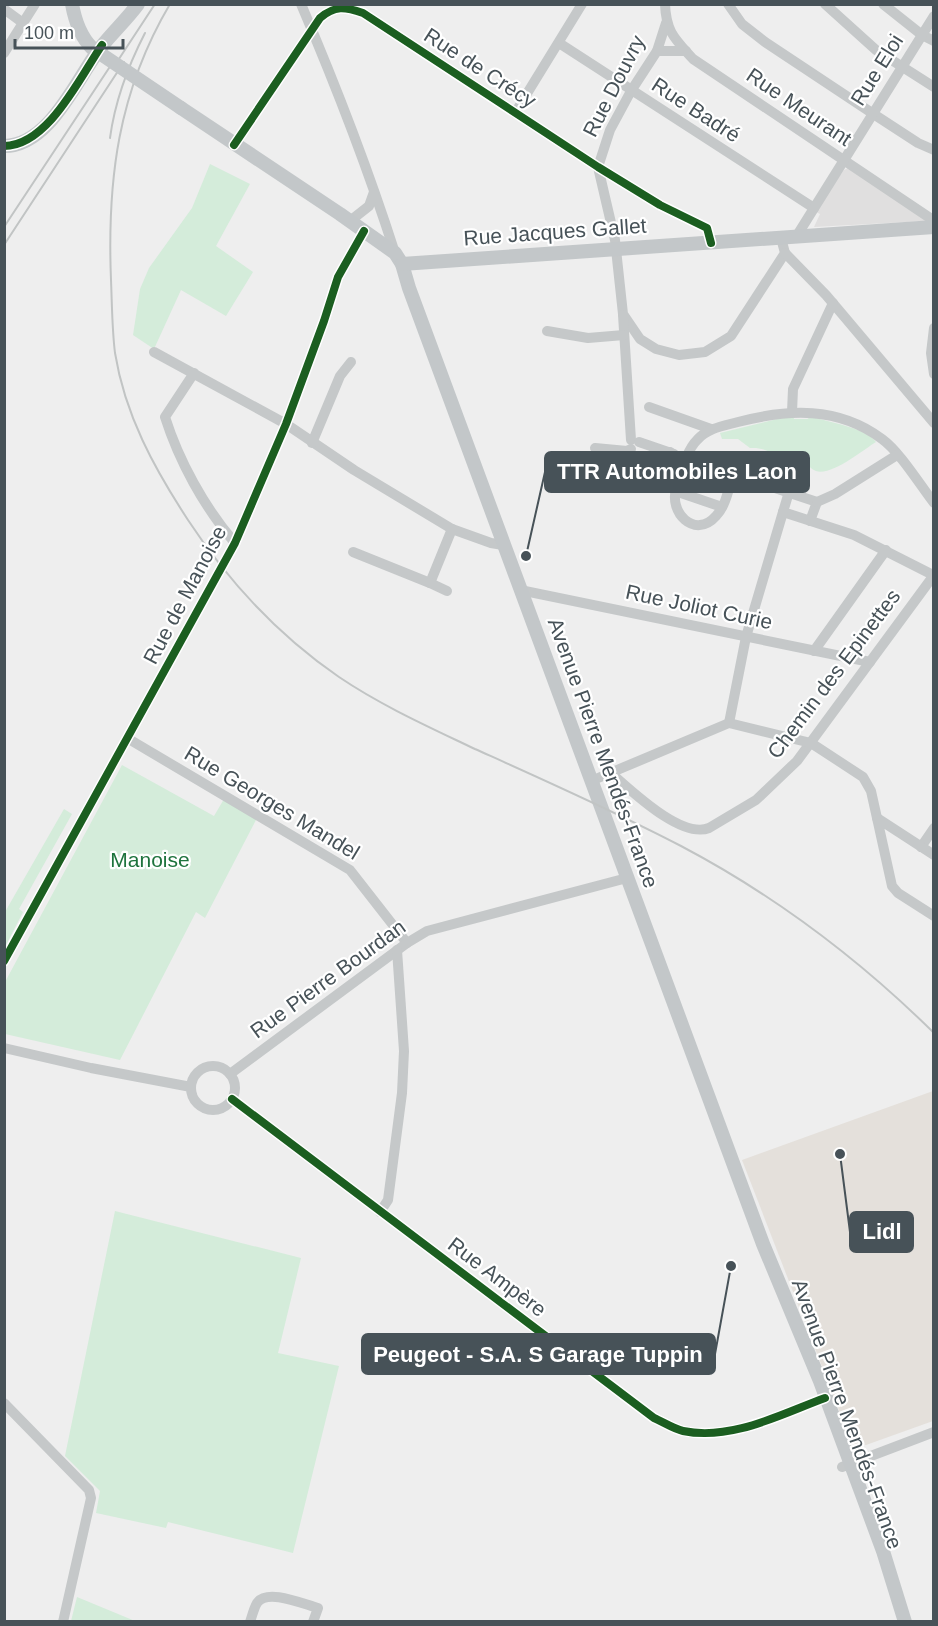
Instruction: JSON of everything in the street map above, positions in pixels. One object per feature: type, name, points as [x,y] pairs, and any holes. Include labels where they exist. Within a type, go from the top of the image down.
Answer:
[{"type":"main road","points":[[72,4],[77,24],[92,48],[350,221],[399,259]]},
{"type":"main road","points":[[4,146],[31,138],[48,125],[102,45],[138,4]]},
{"type":"main road","name":"Rue Jacques Gallet","points":[[399,259],[616,249],[933,226]]},
{"type":"main road","name":"Avenue Pierre Mendés-France","points":[[399,259],[766,1250],[778,1293],[846,1465],[876,1555],[904,1620]]},
{"type":"street","points":[[4,53],[34,4]]},
{"type":"street","points":[[301,4],[399,259]]},
{"type":"street","points":[[515,113],[582,4]]},
{"type":"street","points":[[665,4],[666,23]]},
{"type":"street","points":[[728,4],[741,24],[756,36],[872,114],[933,150]]},
{"type":"street","points":[[825,4],[869,45],[933,87]]},
{"type":"street","points":[[883,4],[933,41]]},
{"type":"street","points":[[4,9],[23,23]]},
{"type":"street","name":"Rue de Crécy","points":[[234,145],[320,18],[332,9],[366,9],[515,113],[598,167],[660,205],[706,228],[711,243]]},
{"type":"street","name":"Rue Eloi","points":[[796,237],[933,16]]},
{"type":"street","name":"Rue Douvry","points":[[598,167],[610,130],[631,91],[657,51],[666,23]]},
{"type":"street","name":"Rue Meurant","points":[[666,23],[676,40],[693,59],[933,219],[933,226]]},
{"type":"street","name":"Rue Badré","points":[[559,43],[814,208]]},
{"type":"street","points":[[657,51],[686,51]]},
{"type":"street","points":[[598,167],[616,249],[634,444]]},
{"type":"street","points":[[350,221],[369,206],[374,192]]},
{"type":"street","name":"Rue de Manoise","points":[[4,961],[235,543],[286,424],[338,277],[364,231]]},
{"type":"street","points":[[781,238],[785,253],[832,303],[933,423]]},
{"type":"street","points":[[623,314],[640,339],[656,349],[670,354],[691,355],[705,352],[731,336],[785,253]]},
{"type":"street","points":[[792,411],[793,389],[832,303]]},
{"type":"street","points":[[933,328],[931,353],[933,374]]},
{"type":"street","points":[[547,331],[588,338],[640,339]]},
{"type":"street","points":[[154,352],[286,424],[354,470],[453,529],[503,545]]},
{"type":"street","points":[[312,443],[340,376],[351,362]]},
{"type":"street","points":[[194,373],[165,417],[190,474],[213,515],[235,543]]},
{"type":"street","points":[[649,407],[711,429]]},
{"type":"street","points":[[663,471],[678,455],[711,429],[792,411],[816,412],[856,424],[884,440],[933,503]]},
{"type":"street","points":[[634,444],[678,455],[817,502],[836,494],[897,455]]},
{"type":"street","points":[[595,448],[627,451],[634,444]]},
{"type":"street","points":[[678,455],[675,509],[692,524],[708,523],[716,517],[722,507],[733,474]]},
{"type":"street","points":[[675,491],[722,507]]},
{"type":"street","points":[[729,723],[746,637],[789,492]]},
{"type":"street","points":[[810,521],[817,502]]},
{"type":"street","points":[[783,512],[854,535],[933,575]]},
{"type":"street","points":[[429,583],[453,529]]},
{"type":"street","points":[[814,651],[886,550]]},
{"type":"street","points":[[353,552],[447,591]]},
{"type":"street","name":"Chemin des Epinettes","points":[[612,774],[660,814],[694,831],[701,831],[756,800],[791,767],[811,742],[933,575]]},
{"type":"street","name":"Rue Joliot Curie","points":[[520,590],[870,662]]},
{"type":"street","points":[[591,781],[729,723],[811,742],[863,777],[871,791],[892,886],[898,893],[933,916]]},
{"type":"street","name":"Rue Georges Mandel","points":[[127,738],[350,870],[407,943]]},
{"type":"street","points":[[877,818],[933,855]]},
{"type":"street","points":[[921,847],[933,828]]},
{"type":"street","name":"Rue Pierre Bourdan","points":[[230,1074],[407,943],[427,931],[627,878]]},
{"type":"street","points":[[380,1212],[388,1200],[402,1093],[404,1051],[397,951]]},
{"type":"street","points":[[4,1047],[91,1068],[191,1087]]},
{"type":"street","points":[[219,1067],[230,1074],[235,1088],[232,1099],[221,1109],[204,1109],[194,1099],[191,1087],[196,1075],[206,1068],[219,1067]]},
{"type":"street","name":"Rue Ampère","points":[[232,1099],[654,1418],[682,1431],[711,1434],[746,1427],[820,1397]]},
{"type":"street","points":[[4,1403],[89,1490],[91,1495],[63,1622]]},
{"type":"street","points":[[846,1465],[933,1432]]},
{"type":"street","points":[[250,1622],[257,1602],[265,1596],[318,1608],[313,1622]]},
{"type":"shaded area","points":[[848,168],[926,219],[925,221],[814,227],[820,214],[814,211],[844,170]]},
{"type":"shaded area","points":[[933,1091],[933,1421],[866,1445],[852,1444],[742,1160]]},
{"type":"green space","points":[[210,164],[250,184],[216,246],[253,272],[226,316],[181,290],[154,349],[133,335],[140,289],[149,268],[192,208]]},
{"type":"green space","points":[[793,415],[794,419],[808,419],[809,416],[845,426],[863,432],[876,442],[839,466],[823,472],[816,471],[799,457],[783,458],[763,449],[750,448],[738,439],[722,439],[720,433]]},
{"type":"green space","name":"Manoise","points":[[122,765],[214,816],[224,799],[257,818],[205,918],[196,912],[120,1060],[5,1034],[5,982]]},
{"type":"green space","points":[[64,809],[72,814],[19,909],[23,912],[5,947],[5,912]]},
{"type":"green space","points":[[115,1211],[301,1258],[278,1353],[339,1366],[293,1553],[168,1522],[166,1528],[96,1513],[100,1491],[65,1456]]},
{"type":"green space","points":[[77,1597],[135,1621],[71,1621]]},
{"type":"railway","points":[[113,68],[155,4]]},
{"type":"railway","points":[[170,4],[138,70],[119,138],[111,207],[113,326],[120,376],[134,419],[164,481],[203,543],[237,585],[275,625],[339,677],[406,716],[630,820],[749,885],[846,954],[934,1033]]},
{"type":"railway","points":[[110,138],[123,84],[145,33]]},
{"type":"railway","points":[[4,227],[115,59]]},
{"type":"railway","points":[[4,245],[124,62]]},
{"type":"cycle path","points":[[234,145],[320,18],[335,9],[351,9],[363,13],[598,167],[660,205],[707,228],[711,243]]},
{"type":"cycle path","points":[[4,146],[20,143],[35,135],[49,122],[73,91],[102,45]]},
{"type":"cycle path","points":[[4,961],[235,543],[286,424],[338,277],[364,231]]},
{"type":"cycle path","points":[[232,1099],[654,1418],[683,1431],[720,1432],[756,1424],[825,1398]]},
{"type":"place","name":"TTR Automobiles Laon","points":[[526,556]]},
{"type":"place","name":"Lidl","points":[[840,1154]]},
{"type":"place","name":"Peugeot - S.A. S Garage Tuppin","points":[[731,1266]]}]
